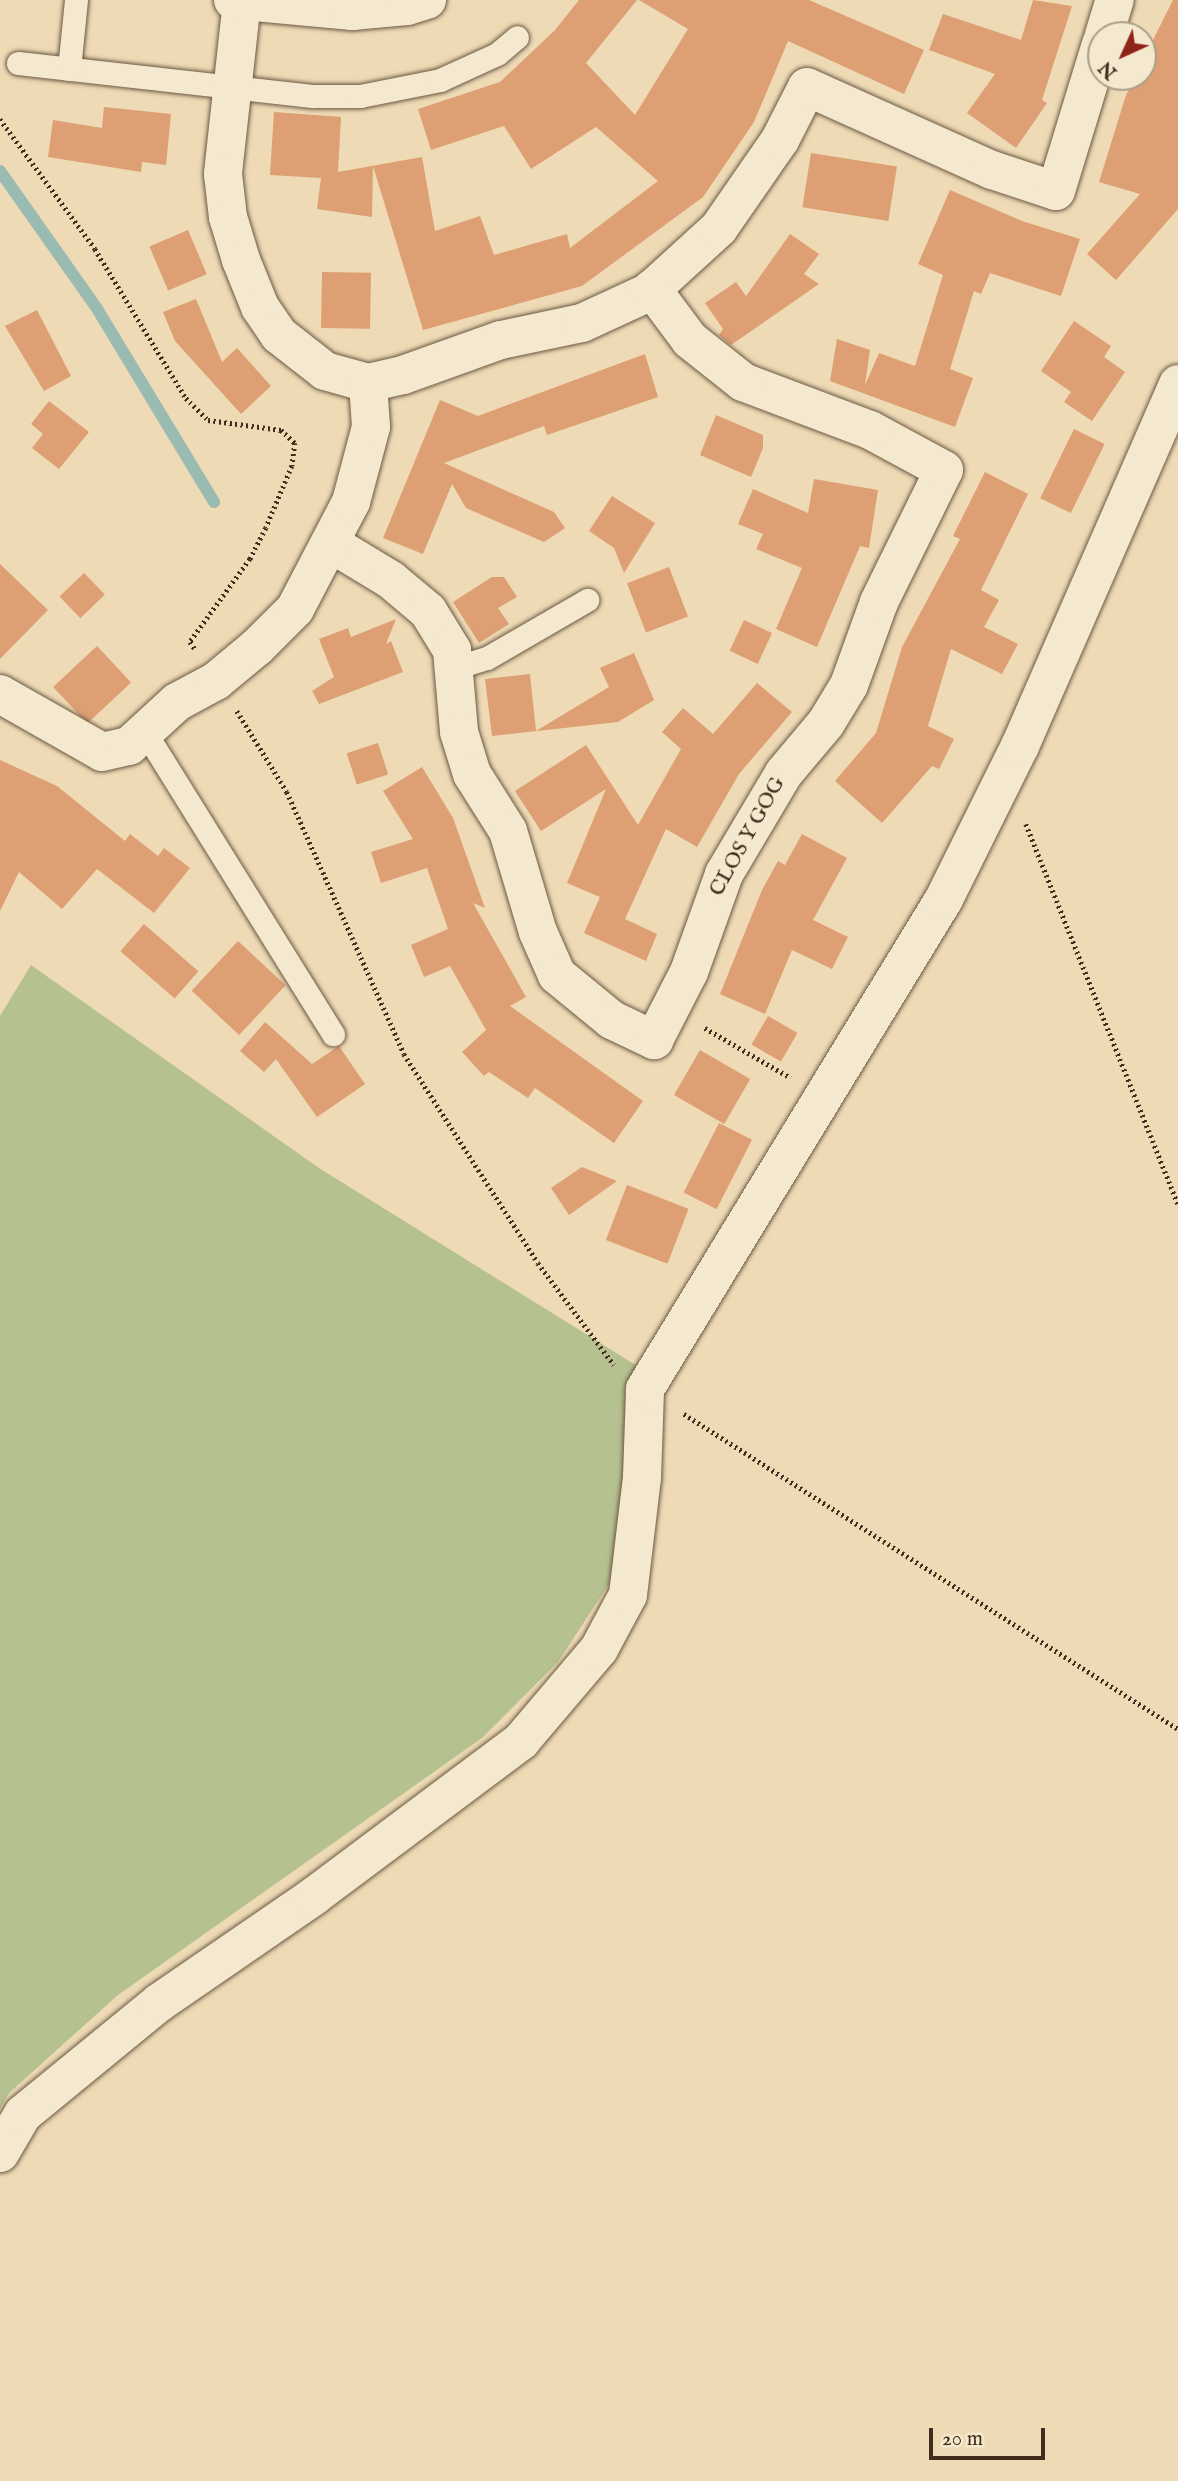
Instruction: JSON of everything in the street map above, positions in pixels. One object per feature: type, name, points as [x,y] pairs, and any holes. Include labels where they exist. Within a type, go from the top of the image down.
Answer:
[{"type":"street","points":[[233,0],[352,11],[407,6],[427,0]]},
{"type":"street","points":[[1108,21],[1115,0]]},
{"type":"street","points":[[242,1],[223,174],[228,217],[260,307],[279,335],[303,358],[325,371],[368,383],[403,376],[501,340],[582,323],[652,289],[719,228],[780,140],[807,87],[992,170],[1056,191],[1087,90]]},
{"type":"street","name":"CLOS Y GOG","points":[[330,543],[391,580],[428,611],[452,650],[459,732],[472,774],[508,831],[538,932],[557,975],[612,1020],[654,1040],[689,972],[724,874],[784,773],[826,723],[849,685],[879,602],[944,470],[870,430],[743,382],[690,340],[652,289]]},
{"type":"street","points":[[0,694],[102,752],[129,746],[177,702],[216,681],[295,609],[351,502],[371,427],[368,383]]},
{"type":"street","points":[[0,2153],[23,2113],[160,2002],[314,1896],[521,1741],[599,1649],[628,1595],[642,1477],[645,1389],[751,1221],[822,1096],[944,899],[1006,774],[1178,384]]},
{"type":"lane","points":[[69,69],[76,0]]},
{"type":"lane","points":[[18,63],[314,96],[405,89],[467,70],[517,37]]},
{"type":"lane","points":[[454,668],[487,658],[587,600]]},
{"type":"lane","points":[[145,732],[333,1034]]},
{"type":"path","points":[[0,119],[95,248],[186,398],[208,420],[281,430],[295,443],[292,466],[267,528],[190,642],[264,749],[287,792],[404,1054],[538,1263],[615,1367],[645,1389],[1178,1729]]},
{"type":"path","points":[[1006,774],[1178,1204]]},
{"type":"path","points":[[670,1008],[822,1096]]},
{"type":"green space","points":[[31,965],[319,1168],[642,1369],[639,1499],[609,1584],[558,1662],[482,1738],[118,1995],[9,2093],[0,2109],[0,1016]]},
{"type":"building","points":[[579,0],[637,0],[586,63],[635,115],[688,29],[639,0],[809,0],[924,50],[904,94],[788,41],[754,122],[703,197],[582,286],[423,330],[373,166],[372,217],[317,209],[321,178],[270,175],[274,112],[341,117],[338,172],[422,157],[435,231],[480,216],[494,255],[567,234],[570,248],[658,181],[596,127],[531,169],[504,126],[431,150],[418,109],[500,82],[555,30]]},
{"type":"building","points":[[1033,0],[1072,6],[1042,100],[1047,103],[1016,148],[967,113],[995,74],[929,50],[943,14],[1021,40]]},
{"type":"building","points":[[1173,0],[1178,0],[1178,209],[1116,280],[1087,254],[1140,194],[1099,182],[1128,91],[1157,91],[1157,32]]},
{"type":"building","points":[[104,107],[171,114],[166,165],[142,162],[141,172],[48,157],[53,120],[102,128]]},
{"type":"building","points":[[811,153],[897,167],[888,221],[802,207]]},
{"type":"building","points":[[950,190],[1022,221],[1080,239],[1061,296],[990,273],[981,294],[974,291],[950,369],[973,378],[955,427],[830,381],[837,339],[870,350],[865,385],[879,353],[915,366],[943,275],[918,264]]},
{"type":"building","points":[[188,230],[207,274],[168,291],[149,246]]},
{"type":"building","points":[[790,234],[819,254],[804,274],[819,284],[731,345],[719,335],[723,329],[705,303],[736,282],[746,296]]},
{"type":"building","points":[[322,272],[371,273],[370,329],[321,328]]},
{"type":"building","points":[[196,299],[222,362],[237,348],[271,386],[241,414],[175,341],[163,312]]},
{"type":"building","points":[[37,310],[71,376],[44,391],[5,326]]},
{"type":"building","points":[[1074,321],[1111,346],[1104,357],[1125,372],[1092,421],[1064,402],[1071,392],[1041,371]]},
{"type":"building","points":[[645,354],[658,397],[547,435],[544,426],[444,463],[554,512],[565,528],[544,542],[466,508],[452,484],[423,554],[383,538],[440,400],[478,416]]},
{"type":"building","points":[[49,401],[89,432],[59,469],[32,448],[43,434],[31,424]]},
{"type":"building","points":[[716,415],[763,435],[763,448],[751,477],[700,455]]},
{"type":"building","points":[[1074,429],[1105,444],[1071,513],[1040,498]]},
{"type":"building","points":[[985,472],[1028,494],[981,590],[999,600],[984,627],[1018,644],[1002,674],[951,649],[928,726],[954,739],[939,769],[932,766],[882,823],[835,781],[876,733],[902,647],[960,539],[953,536]]},
{"type":"building","points":[[814,479],[878,490],[869,548],[860,546],[817,647],[776,629],[802,568],[756,549],[763,534],[738,524],[753,489],[808,513]]},
{"type":"building","points":[[612,496],[655,523],[624,573],[614,548],[589,531]]},
{"type":"building","points":[[0,564],[48,610],[0,659]]},
{"type":"building","points":[[669,567],[688,616],[646,633],[627,583]]},
{"type":"building","points":[[84,573],[105,595],[80,618],[60,597]]},
{"type":"building","points":[[492,577],[504,577],[517,597],[498,608],[509,624],[479,643],[453,602]]},
{"type":"building","points":[[396,619],[386,644],[391,641],[403,672],[319,704],[312,691],[334,677],[319,639],[348,628],[351,637]]},
{"type":"building","points":[[744,620],[772,633],[758,664],[730,651]]},
{"type":"building","points":[[97,646],[131,683],[87,723],[53,687]]},
{"type":"building","points":[[634,653],[654,700],[618,722],[492,736],[485,679],[530,674],[536,731],[609,687],[600,668]]},
{"type":"building","points":[[757,683],[792,712],[739,774],[697,847],[666,829],[625,919],[657,934],[646,961],[584,933],[600,897],[567,883],[606,789],[541,831],[515,791],[586,745],[638,825],[681,749],[662,732],[683,708],[713,734]]},
{"type":"building","points":[[378,743],[388,774],[357,785],[347,753]]},
{"type":"building","points":[[0,760],[57,786],[125,841],[130,834],[158,856],[164,848],[190,868],[154,913],[97,869],[62,909],[19,872],[0,911]]},
{"type":"building","points":[[422,767],[453,818],[485,908],[473,903],[526,997],[510,1006],[643,1101],[614,1143],[535,1088],[528,1098],[489,1072],[484,1076],[462,1052],[486,1030],[450,966],[424,977],[411,945],[448,929],[427,868],[381,883],[371,852],[413,839],[383,791]]},
{"type":"building","points":[[802,834],[847,858],[813,920],[848,937],[832,969],[792,950],[765,1014],[720,994],[762,890],[778,861],[785,865]]},
{"type":"building","points":[[144,924],[198,971],[175,998],[120,951]]},
{"type":"building","points":[[238,941],[286,985],[239,1035],[192,991]]},
{"type":"building","points":[[768,1016],[797,1033],[781,1062],[752,1045]]},
{"type":"building","points":[[265,1022],[312,1064],[339,1046],[365,1084],[317,1117],[276,1059],[264,1072],[240,1051]]},
{"type":"building","points":[[700,1050],[750,1079],[724,1124],[674,1095]]},
{"type":"building","points":[[719,1123],[752,1140],[717,1209],[684,1192]]},
{"type":"building","points":[[582,1167],[617,1181],[569,1215],[551,1188]]},
{"type":"building","points":[[627,1185],[689,1209],[667,1264],[606,1240]]},
{"type":"waterway","points":[[0,171],[96,307],[214,502]]}]
